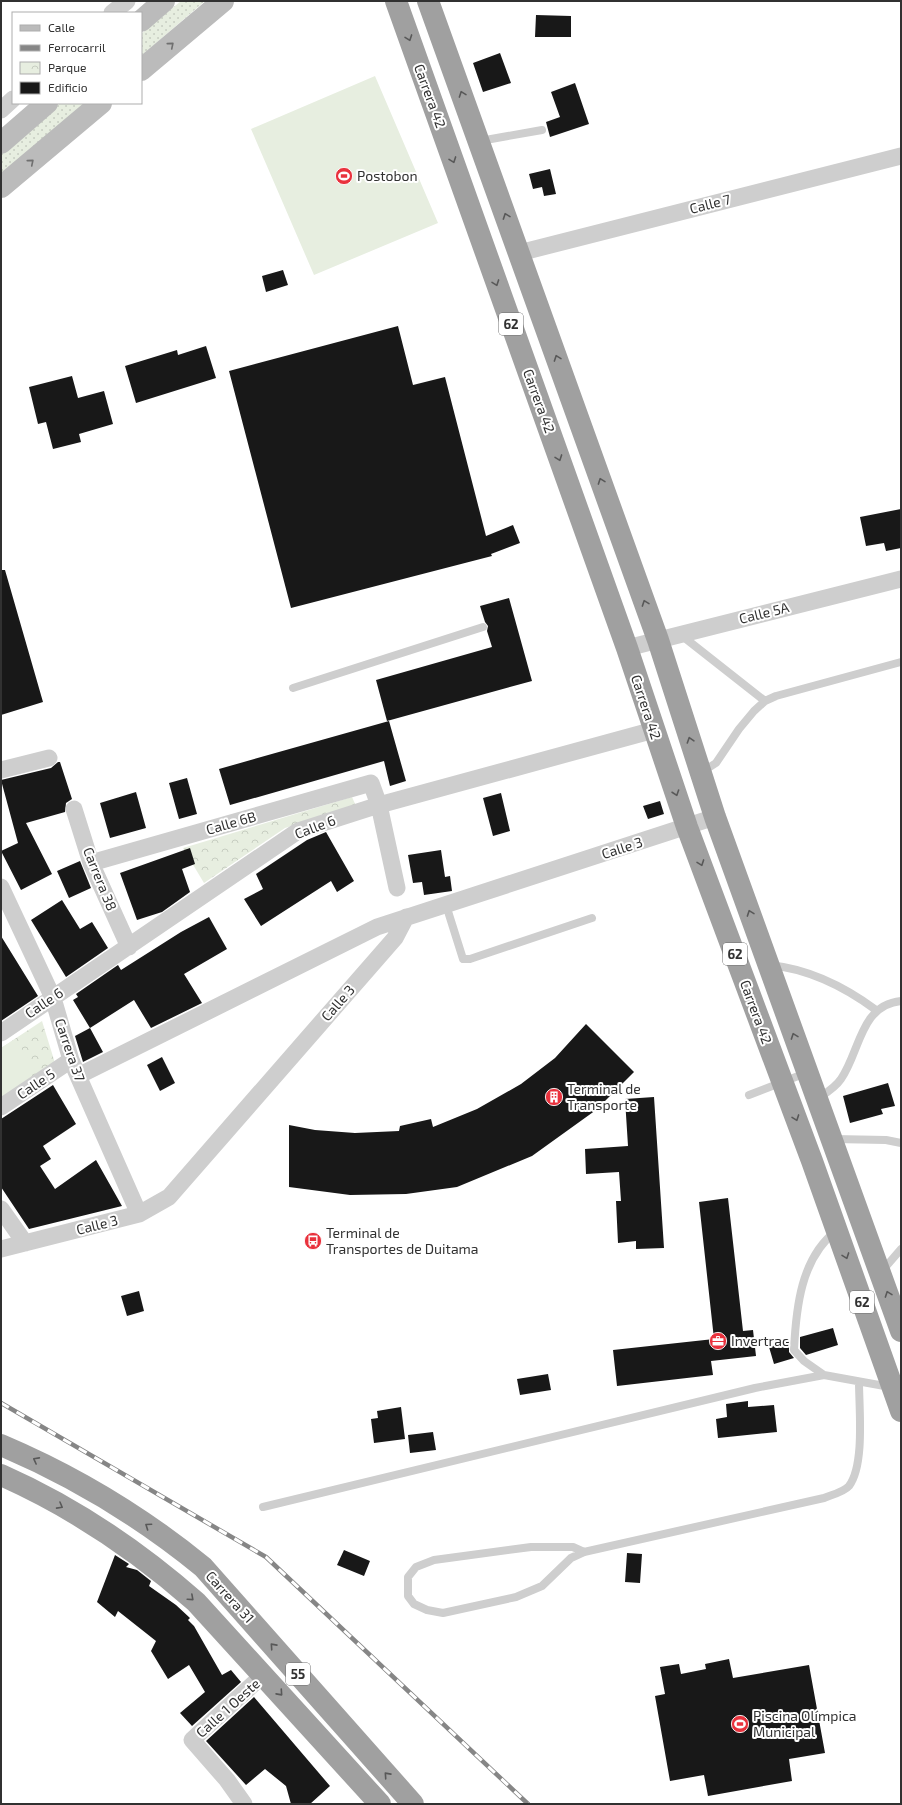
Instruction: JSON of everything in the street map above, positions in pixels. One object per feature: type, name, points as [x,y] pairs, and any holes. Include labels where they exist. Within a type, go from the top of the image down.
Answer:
[{"type":"highway","name":"Carrera 42","points":[[396,1],[627,648],[687,827],[782,1081],[880,1273],[901,1331]]},
{"type":"highway","name":"Carrera 42","points":[[428,1],[658,640],[715,817],[832,1139],[836,1189],[836,1231],[901,1411]]},
{"type":"highway","name":"Carrera 31","points":[[1,1445],[30,1457],[108,1498],[180,1548],[204,1567],[413,1804]]},
{"type":"highway","name":"Carrera 31","points":[[1,1474],[92,1524],[162,1572],[196,1602],[380,1804]]},
{"type":"main road","points":[[142,20],[164,1]]},
{"type":"main road","points":[[142,69],[223,1]]},
{"type":"main road","points":[[1,142],[46,104]]},
{"type":"main road","points":[[1,187],[100,104]]},
{"type":"street","points":[[113,12],[127,1]]},
{"type":"street","points":[[1,110],[12,100]]},
{"type":"street","name":"Calle 7","points":[[519,253],[901,156]]},
{"type":"street","name":"Calle 5A","points":[[627,648],[901,579]]},
{"type":"street","name":"Calle 6","points":[[1,1033],[298,831],[379,806],[654,730]]},
{"type":"street","points":[[1,770],[49,758]]},
{"type":"street","name":"Calle 6B","points":[[91,863],[371,783],[379,806]]},
{"type":"street","points":[[379,806],[397,888]]},
{"type":"street","name":"Carrera 38","points":[[74,809],[91,863],[129,947]]},
{"type":"street","name":"Calle 3","points":[[1,1249],[139,1214],[168,1197],[395,938],[406,917],[715,817]]},
{"type":"street","name":"Carrera 37","points":[[1,887],[7,914],[53,998],[74,1068],[139,1214]]},
{"type":"street","name":"Calle 5","points":[[1,1107],[74,1068],[377,927],[406,917]]},
{"type":"street","points":[[1,1209],[25,1243]]},
{"type":"street","name":"Calle 1 Oeste","points":[[244,1804],[227,1780],[192,1740],[263,1675]]},
{"type":"lane","points":[[479,141],[542,130]]},
{"type":"lane","points":[[294,688],[483,628]]},
{"type":"lane","points":[[680,634],[765,701]]},
{"type":"lane","points":[[701,773],[716,763],[739,729],[765,701],[776,696],[901,662]]},
{"type":"lane","points":[[446,905],[462,959],[470,959],[592,918]]},
{"type":"lane","points":[[768,964],[788,966],[805,972],[856,995],[876,1010]]},
{"type":"lane","points":[[817,1099],[834,1088],[841,1079],[864,1030],[876,1010],[901,1001]]},
{"type":"lane","points":[[749,1095],[808,1072]]},
{"type":"lane","points":[[832,1139],[886,1140],[901,1143]]},
{"type":"lane","points":[[824,1375],[804,1361],[794,1350],[796,1316],[806,1273],[825,1240],[836,1231]]},
{"type":"lane","points":[[880,1273],[901,1249]]},
{"type":"lane","points":[[263,1507],[755,1388],[824,1375],[893,1388]]},
{"type":"lane","points":[[584,1552],[573,1547],[531,1547],[434,1560],[416,1567],[408,1577],[408,1596],[414,1604],[420,1607],[443,1613],[516,1597],[542,1586],[571,1558],[584,1552],[824,1498],[848,1487],[857,1472],[859,1382]]},
{"type":"green space","points":[[181,1],[205,1],[142,55],[142,33]]},
{"type":"green space","name":"Postobon","points":[[375,76],[438,223],[314,275],[251,129]]},
{"type":"green space","points":[[59,104],[84,104],[1,174],[1,153]]},
{"type":"green space","points":[[352,797],[356,806],[285,828],[204,883],[183,848]]},
{"type":"green space","points":[[42,1021],[55,1063],[1,1100],[1,1048]]},
{"type":"green space","points":[[15,1039],[36,1071],[1,1095],[1,1048]]},
{"type":"building","points":[[536,15],[571,16],[571,37],[535,37]]},
{"type":"building","points":[[500,53],[511,83],[483,92],[473,63]]},
{"type":"building","points":[[575,83],[589,124],[550,137],[546,122],[560,117],[551,92]]},
{"type":"building","points":[[550,169],[556,194],[544,196],[542,187],[533,189],[529,174]]},
{"type":"building","points":[[283,270],[288,285],[266,292],[262,276]]},
{"type":"building","points":[[398,326],[413,385],[445,377],[486,536],[513,525],[520,543],[491,554],[492,556],[291,608],[229,371]]},
{"type":"building","points":[[206,346],[216,378],[136,403],[125,366],[177,350],[178,355]]},
{"type":"building","points":[[72,376],[78,398],[104,391],[113,424],[79,434],[81,442],[53,449],[46,422],[38,424],[29,387]]},
{"type":"building","points":[[901,509],[901,548],[886,551],[884,543],[866,546],[860,517]]},
{"type":"building","points":[[1,570],[5,570],[43,702],[1,715]]},
{"type":"building","points":[[509,598],[532,681],[387,721],[376,680],[492,647],[487,631],[488,626],[485,622],[480,606]]},
{"type":"building","points":[[389,721],[406,781],[390,786],[384,761],[230,805],[219,769]]},
{"type":"building","points":[[60,762],[72,799],[66,803],[65,812],[26,823],[52,874],[21,890],[1,851],[18,843],[1,780],[51,768]]},
{"type":"building","points":[[187,778],[197,814],[179,819],[169,783]]},
{"type":"building","points":[[136,792],[146,828],[110,838],[100,803]]},
{"type":"building","points":[[501,793],[510,831],[493,836],[483,798]]},
{"type":"building","points":[[660,801],[664,814],[648,819],[643,806]]},
{"type":"building","points":[[326,832],[354,881],[337,892],[331,881],[261,926],[244,899],[263,889],[256,874],[307,840]]},
{"type":"building","points":[[190,848],[195,864],[182,869],[190,892],[162,912],[137,920],[120,873]]},
{"type":"building","points":[[441,850],[445,877],[450,876],[452,891],[424,895],[422,882],[413,883],[408,855]]},
{"type":"building","points":[[80,861],[91,888],[69,898],[57,871]]},
{"type":"building","points":[[62,900],[80,929],[92,922],[108,948],[66,977],[31,920]]},
{"type":"building","points":[[209,917],[227,949],[184,974],[202,1003],[151,1028],[134,1000],[90,1028],[73,1000],[78,997],[76,994],[118,965],[121,970],[181,932]]},
{"type":"building","points":[[1,936],[38,996],[1,1021]]},
{"type":"building","name":"Terminal de Transporte","points":[[586,1024],[634,1072],[596,1110],[532,1156],[457,1187],[406,1194],[350,1195],[289,1187],[289,1125],[315,1130],[355,1133],[399,1131],[400,1126],[431,1119],[433,1127],[477,1109],[521,1084],[555,1058]]},
{"type":"building","points":[[90,1028],[103,1052],[83,1062],[75,1036]]},
{"type":"building","points":[[162,1057],[175,1083],[160,1091],[147,1065]]},
{"type":"building","points":[[888,1083],[895,1106],[881,1109],[883,1114],[850,1123],[843,1096]]},
{"type":"building","points":[[53,1085],[76,1124],[43,1146],[51,1159],[40,1166],[55,1189],[96,1160],[122,1206],[29,1229],[1,1187],[1,1119]]},
{"type":"building","points":[[654,1097],[664,1248],[636,1249],[636,1241],[618,1243],[616,1201],[621,1201],[619,1172],[586,1174],[585,1149],[628,1146],[625,1099]]},
{"type":"building","points":[[728,1198],[743,1331],[753,1330],[756,1356],[711,1361],[713,1375],[617,1386],[613,1350],[714,1339],[699,1202]]},
{"type":"building","points":[[139,1291],[144,1311],[127,1316],[121,1296]]},
{"type":"building","points":[[833,1328],[838,1345],[806,1355],[800,1348],[800,1337]]},
{"type":"building","points":[[789,1341],[789,1352],[794,1358],[774,1364],[769,1347]]},
{"type":"building","points":[[548,1374],[551,1390],[520,1395],[517,1379]]},
{"type":"building","points":[[748,1401],[748,1407],[774,1405],[777,1432],[718,1438],[716,1419],[727,1417],[726,1404]]},
{"type":"building","points":[[401,1407],[405,1439],[374,1443],[371,1419],[378,1418],[377,1411]]},
{"type":"building","points":[[433,1432],[436,1450],[410,1453],[408,1435]]},
{"type":"building","points":[[344,1550],[370,1561],[364,1576],[337,1565]]},
{"type":"building","points":[[627,1553],[642,1554],[640,1583],[625,1582]]},
{"type":"building","points":[[115,1555],[129,1564],[126,1567],[137,1570],[151,1581],[149,1586],[176,1605],[190,1618],[188,1620],[194,1626],[222,1675],[231,1670],[241,1682],[192,1726],[180,1713],[205,1692],[189,1665],[168,1679],[151,1651],[156,1641],[118,1611],[115,1617],[97,1602]]},
{"type":"building","name":"Piscina Olímpica Municipal","points":[[729,1659],[733,1678],[809,1665],[825,1753],[789,1759],[792,1781],[708,1796],[704,1775],[670,1781],[655,1696],[665,1694],[660,1667],[679,1664],[681,1674],[706,1669],[705,1664]]},
{"type":"building","points":[[254,1697],[330,1786],[310,1804],[291,1804],[286,1786],[265,1769],[246,1785],[206,1741]]},
{"type":"railway","points":[[1,1403],[266,1557],[528,1804]]},
{"type":"place","name":"Postobon","points":[[344,176]]},
{"type":"place","name":"Terminal de Transporte","points":[[554,1097]]},
{"type":"place","name":"Terminal de Transportes de Duitama","points":[[313,1241]]},
{"type":"place","name":"Invertrac","points":[[718,1341]]},
{"type":"place","name":"Piscina Olímpica Municipal","points":[[740,1724]]}]
